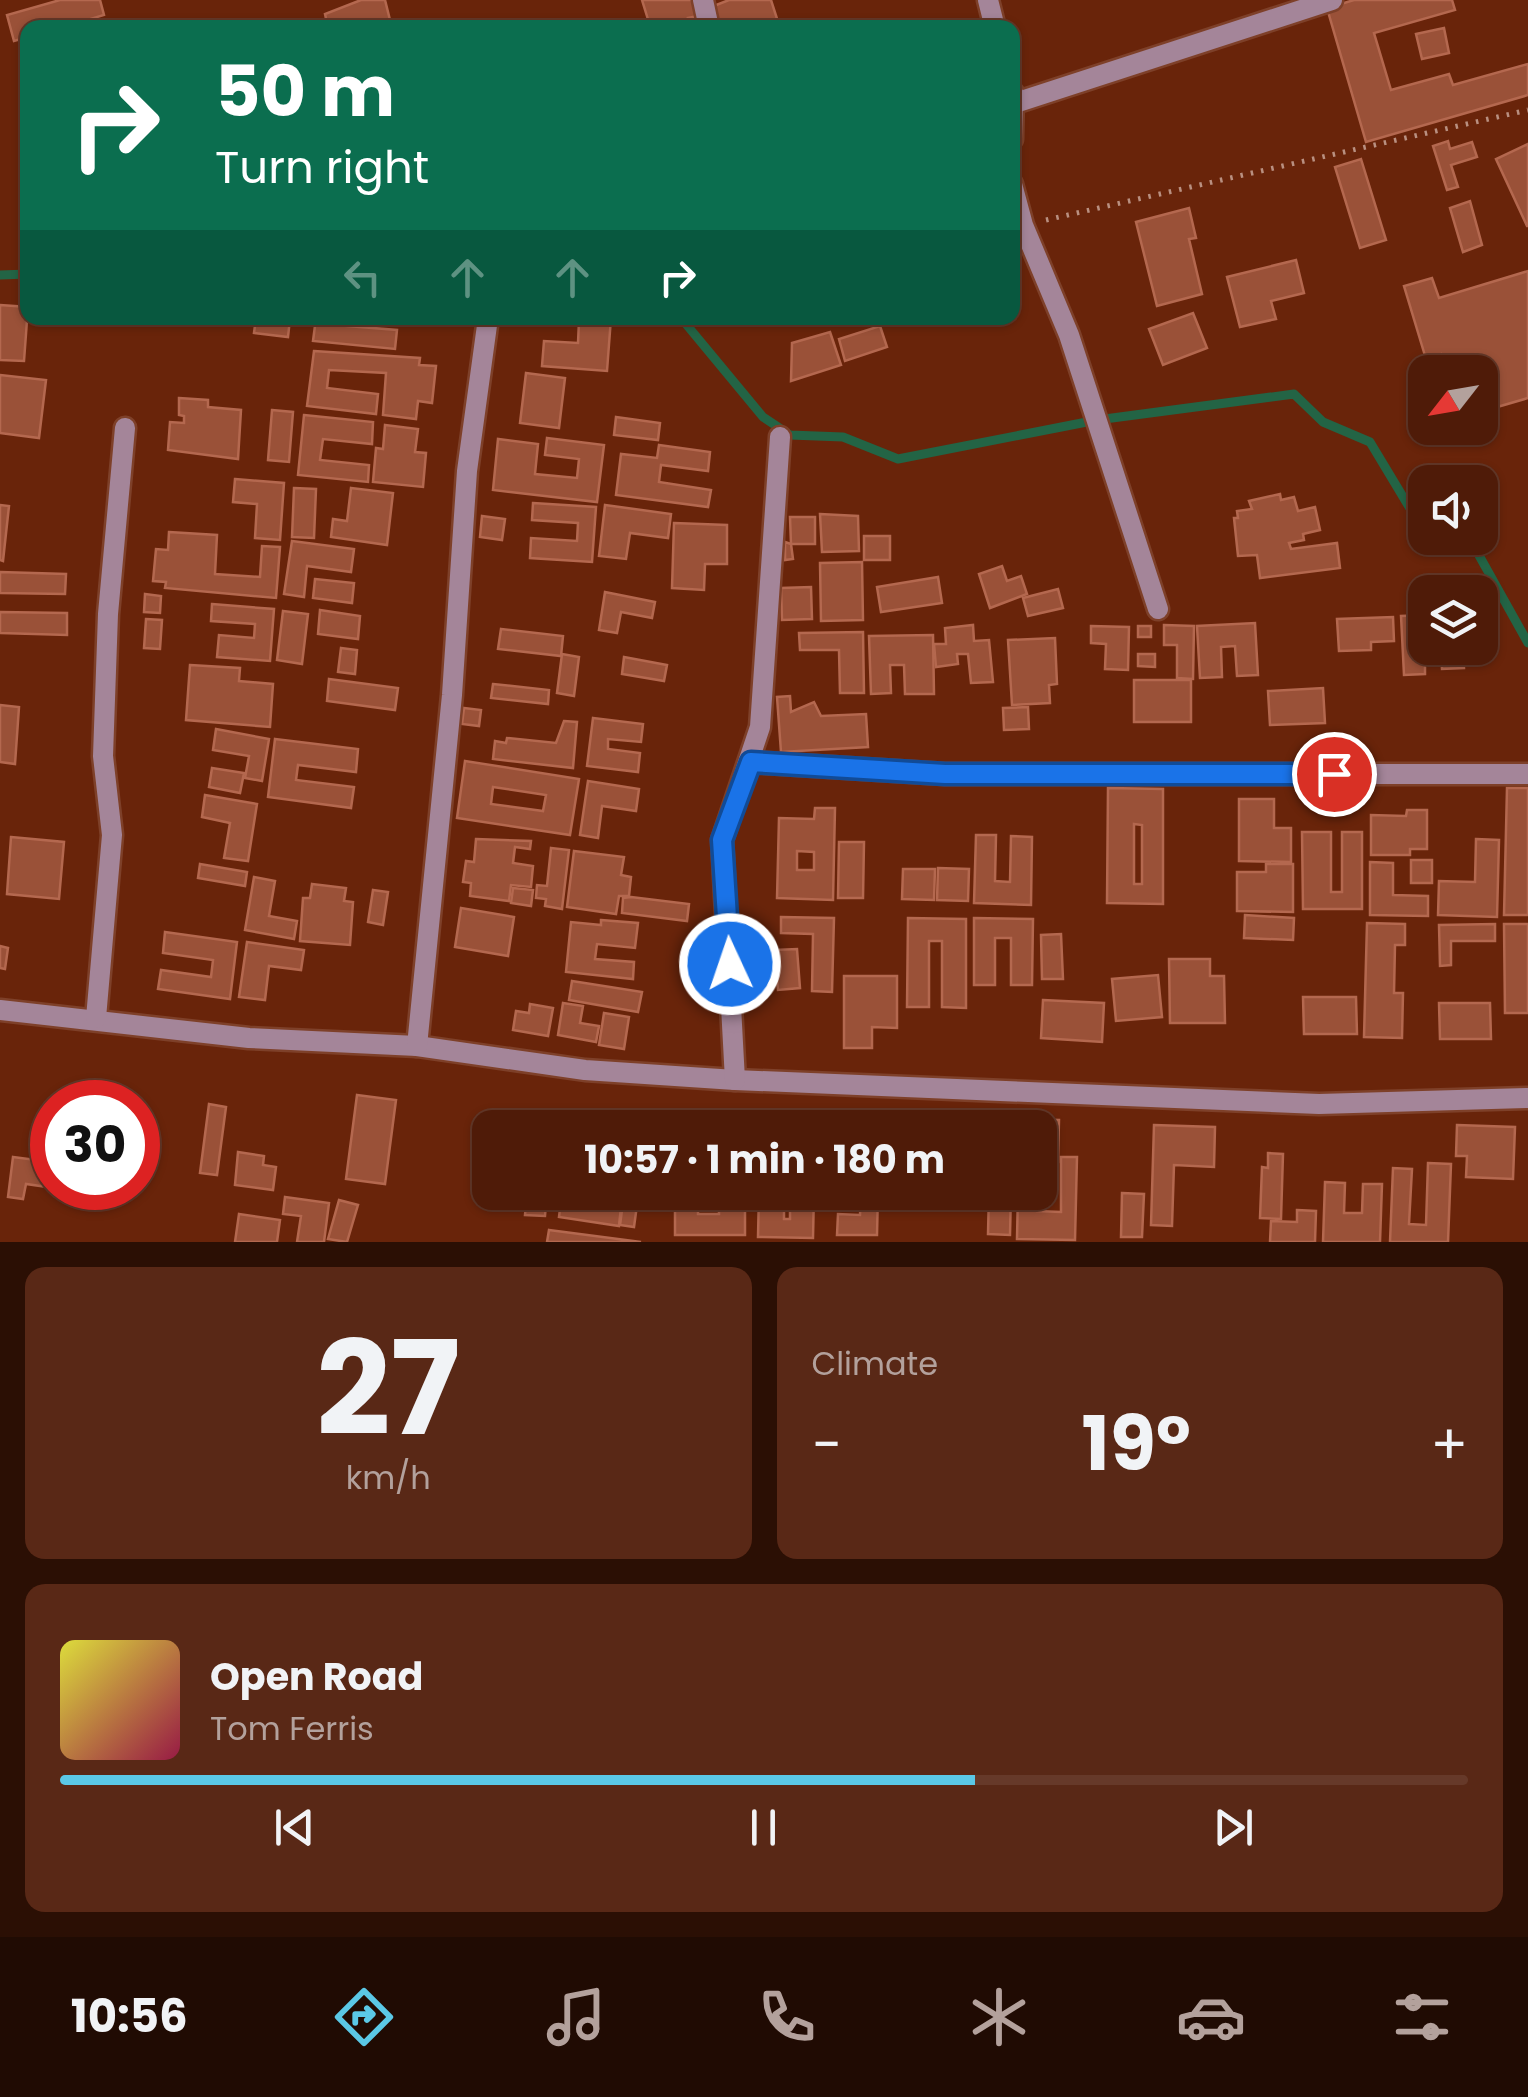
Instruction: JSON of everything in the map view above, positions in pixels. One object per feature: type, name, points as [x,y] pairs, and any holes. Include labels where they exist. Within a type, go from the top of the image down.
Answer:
[{"type":"street","points":[[1020,98],[1332,0]]},
{"type":"street","points":[[1020,214],[1069,335],[1158,609]]},
{"type":"street","points":[[417,1046],[452,696],[467,470],[487,325]]},
{"type":"street","points":[[96,1018],[112,835],[104,756],[108,614],[125,428]]},
{"type":"street","points":[[735,1080],[722,840],[751,762],[766,682],[780,437]]},
{"type":"street","points":[[751,762],[945,774],[1528,774]]},
{"type":"street","points":[[0,1010],[249,1038],[417,1046],[585,1070],[735,1080],[1319,1104],[1528,1098]]},
{"type":"path","points":[[1023,225],[1528,110]]},
{"type":"building","points":[[60,0],[100,0],[104,15],[87,20],[20,20],[20,39],[14,41],[7,15]]},
{"type":"building","points":[[361,0],[385,0],[390,20],[326,20],[325,14]]},
{"type":"building","points":[[642,0],[693,0],[698,16],[689,20],[648,20]]},
{"type":"building","points":[[729,0],[771,0],[777,20],[715,20],[711,7]]},
{"type":"building","points":[[1354,0],[1452,0],[1455,10],[1374,33],[1391,90],[1449,74],[1453,85],[1528,64],[1528,95],[1366,142],[1327,8]]},
{"type":"building","points":[[1444,28],[1449,53],[1422,59],[1416,34]]},
{"type":"building","points":[[1448,141],[1450,149],[1472,142],[1477,157],[1451,165],[1458,187],[1447,190],[1433,146]]},
{"type":"building","points":[[1528,144],[1528,226],[1527,226],[1496,159]]},
{"type":"building","points":[[1361,159],[1386,240],[1360,248],[1335,167]]},
{"type":"building","points":[[1470,201],[1482,245],[1463,252],[1450,208]]},
{"type":"building","points":[[1189,208],[1196,238],[1189,239],[1202,294],[1157,306],[1136,222]]},
{"type":"building","points":[[1296,260],[1304,293],[1271,301],[1276,319],[1240,327],[1227,277]]},
{"type":"building","points":[[1528,271],[1528,398],[1498,407],[1498,355],[1425,355],[1404,286],[1432,278],[1439,298]]},
{"type":"building","points":[[0,305],[20,306],[20,325],[27,325],[24,361],[0,360]]},
{"type":"building","points":[[1193,313],[1207,348],[1163,365],[1149,329]]},
{"type":"building","points":[[255,325],[289,325],[288,337],[254,333]]},
{"type":"building","points":[[315,325],[397,330],[395,349],[313,341]]},
{"type":"building","points":[[579,325],[610,325],[607,371],[542,366],[544,341],[578,343]]},
{"type":"building","points":[[880,326],[887,347],[845,361],[839,339]]},
{"type":"building","points":[[830,332],[841,365],[791,381],[792,343]]},
{"type":"building","points":[[314,351],[420,358],[419,365],[436,366],[432,403],[418,401],[416,419],[383,415],[386,373],[329,370],[327,388],[378,394],[376,414],[307,406]]},
{"type":"building","points":[[526,373],[565,378],[559,428],[520,423]]},
{"type":"building","points":[[0,375],[46,380],[39,438],[0,433]]},
{"type":"building","points":[[179,398],[208,400],[208,407],[241,410],[238,459],[168,450],[170,422],[184,423],[184,416],[179,415]]},
{"type":"building","points":[[272,410],[293,412],[289,462],[268,460]]},
{"type":"building","points":[[304,415],[373,422],[372,444],[323,439],[320,460],[369,465],[368,482],[298,475]]},
{"type":"building","points":[[616,417],[660,423],[658,440],[614,435]]},
{"type":"building","points":[[385,425],[418,429],[415,452],[426,453],[423,487],[373,482],[376,448],[383,449]]},
{"type":"building","points":[[547,438],[604,445],[597,502],[493,490],[498,439],[538,444],[535,474],[577,478],[579,459],[545,455]]},
{"type":"building","points":[[659,445],[710,452],[708,471],[661,465],[659,482],[711,490],[708,507],[616,495],[621,454],[657,458]]},
{"type":"building","points":[[235,479],[284,483],[280,540],[255,538],[257,504],[233,502]]},
{"type":"building","points":[[294,488],[316,489],[314,538],[292,537]]},
{"type":"building","points":[[351,488],[393,493],[387,545],[331,537],[333,519],[347,521]]},
{"type":"building","points":[[1280,494],[1281,500],[1294,497],[1298,511],[1315,507],[1320,530],[1303,534],[1304,540],[1289,543],[1291,549],[1337,543],[1340,568],[1260,578],[1257,555],[1238,556],[1234,518],[1238,518],[1237,511],[1252,509],[1249,501]]},
{"type":"building","points":[[533,503],[596,507],[592,562],[530,558],[531,538],[577,541],[578,523],[532,520]]},
{"type":"building","points":[[0,505],[9,506],[3,561],[0,560]]},
{"type":"building","points":[[605,505],[671,514],[668,538],[630,533],[626,559],[599,556]]},
{"type":"building","points":[[820,514],[858,516],[859,551],[822,552]]},
{"type":"building","points":[[482,516],[505,519],[502,540],[480,537]]},
{"type":"building","points":[[790,517],[815,517],[815,544],[791,544]]},
{"type":"building","points":[[674,523],[727,525],[727,564],[705,564],[704,590],[672,588]]},
{"type":"building","points":[[169,532],[217,535],[215,574],[260,577],[262,546],[280,547],[276,598],[165,588],[166,582],[153,581],[156,549],[168,550]]},
{"type":"building","points":[[864,536],[890,536],[890,560],[864,560]]},
{"type":"building","points":[[292,541],[354,549],[351,572],[307,566],[304,597],[284,594]]},
{"type":"building","points":[[785,542],[791,544],[793,559],[785,560]]},
{"type":"building","points":[[862,562],[863,620],[821,621],[820,563]]},
{"type":"building","points":[[1002,566],[1007,581],[1021,576],[1027,594],[990,608],[979,574]]},
{"type":"building","points":[[0,572],[66,574],[65,594],[0,593]]},
{"type":"building","points":[[938,577],[942,603],[881,612],[877,587]]},
{"type":"building","points":[[315,579],[354,583],[352,603],[313,598]]},
{"type":"building","points":[[811,587],[812,619],[782,620],[781,588]]},
{"type":"building","points":[[1058,589],[1063,608],[1028,616],[1023,598]]},
{"type":"building","points":[[605,592],[655,602],[652,618],[621,612],[617,633],[599,630]]},
{"type":"building","points":[[145,594],[161,596],[160,613],[144,612]]},
{"type":"building","points":[[212,604],[274,609],[270,661],[217,657],[219,635],[254,638],[255,624],[211,621]]},
{"type":"building","points":[[320,610],[360,616],[358,639],[318,634]]},
{"type":"building","points":[[283,611],[308,614],[302,664],[277,660]]},
{"type":"building","points":[[0,612],[67,613],[67,635],[0,633]]},
{"type":"building","points":[[1401,616],[1408,616],[1408,665],[1425,665],[1425,674],[1404,675]]},
{"type":"building","points":[[1393,617],[1394,641],[1371,642],[1371,650],[1339,651],[1337,619]]},
{"type":"building","points":[[146,619],[162,620],[160,649],[144,648]]},
{"type":"building","points":[[1255,623],[1258,675],[1237,676],[1235,646],[1221,647],[1222,677],[1200,678],[1197,626]]},
{"type":"building","points":[[973,625],[974,641],[989,640],[993,682],[971,683],[968,654],[957,654],[958,664],[936,667],[934,644],[946,644],[945,628]]},
{"type":"building","points":[[1164,625],[1194,626],[1193,679],[1177,678],[1177,645],[1164,645]]},
{"type":"building","points":[[1091,626],[1129,627],[1128,670],[1105,669],[1106,644],[1091,643]]},
{"type":"building","points":[[1138,626],[1151,626],[1151,637],[1138,637]]},
{"type":"building","points":[[501,629],[563,636],[561,656],[498,649]]},
{"type":"building","points":[[863,632],[864,693],[840,693],[839,650],[800,650],[799,633]]},
{"type":"building","points":[[933,635],[934,694],[905,694],[904,665],[890,665],[891,693],[871,694],[869,636]]},
{"type":"building","points":[[1055,638],[1057,684],[1049,685],[1050,703],[1012,705],[1008,640]]},
{"type":"building","points":[[341,648],[357,650],[355,674],[338,672]]},
{"type":"building","points":[[562,654],[579,657],[574,696],[557,693]]},
{"type":"building","points":[[1138,654],[1155,654],[1155,667],[1138,666]]},
{"type":"building","points":[[624,657],[667,665],[664,681],[622,674]]},
{"type":"building","points":[[190,665],[240,668],[239,681],[273,684],[270,727],[186,720]]},
{"type":"building","points":[[1442,665],[1464,665],[1464,668],[1442,669]]},
{"type":"building","points":[[329,679],[398,688],[395,710],[327,701]]},
{"type":"building","points":[[1134,680],[1191,680],[1191,722],[1134,722]]},
{"type":"building","points":[[493,684],[549,690],[548,704],[491,698]]},
{"type":"building","points":[[1323,688],[1325,723],[1270,725],[1268,691]]},
{"type":"building","points":[[790,696],[791,712],[814,702],[821,716],[866,714],[868,747],[781,752],[777,697]]},
{"type":"building","points":[[0,705],[19,707],[15,764],[0,762]]},
{"type":"building","points":[[1028,707],[1029,729],[1004,730],[1003,708]]},
{"type":"building","points":[[464,708],[481,710],[479,726],[462,724]]},
{"type":"building","points":[[593,718],[643,724],[641,742],[608,739],[608,749],[640,753],[638,772],[587,766]]},
{"type":"building","points":[[564,721],[577,722],[573,768],[493,759],[495,741],[506,743],[507,738],[556,743]]},
{"type":"building","points":[[216,729],[269,739],[262,781],[245,778],[249,756],[213,750]]},
{"type":"building","points":[[275,739],[358,749],[356,772],[298,765],[296,780],[354,787],[351,808],[268,797]]},
{"type":"building","points":[[465,761],[579,779],[570,835],[457,818]],"holes":[[[493,787],[546,795],[543,811],[491,804]]]},
{"type":"building","points":[[212,768],[244,773],[240,793],[209,787]]},
{"type":"building","points":[[588,781],[639,789],[636,811],[602,806],[598,838],[580,835]]},
{"type":"building","points":[[1108,788],[1163,789],[1163,904],[1107,903]],"holes":[[[1134,824],[1142,825],[1142,884],[1134,884]]]},
{"type":"building","points":[[1507,788],[1528,788],[1528,915],[1504,915]]},
{"type":"building","points":[[205,795],[257,804],[248,861],[224,858],[230,823],[202,817]]},
{"type":"building","points":[[1239,799],[1274,799],[1274,828],[1291,828],[1291,862],[1239,861]]},
{"type":"building","points":[[815,808],[835,808],[833,900],[777,898],[779,818],[814,819]],"holes":[[[797,851],[814,852],[814,870],[797,870]]]},
{"type":"building","points":[[1407,810],[1427,810],[1427,849],[1410,849],[1410,855],[1371,855],[1371,815],[1406,816]]},
{"type":"building","points":[[1302,832],[1331,832],[1331,892],[1342,892],[1342,832],[1362,832],[1362,909],[1303,909]]},
{"type":"building","points":[[976,835],[996,835],[995,881],[1010,882],[1011,836],[1032,837],[1031,905],[974,903]]},
{"type":"building","points":[[11,837],[64,842],[59,899],[7,894]]},
{"type":"building","points":[[476,839],[531,841],[530,849],[515,847],[513,863],[533,866],[531,887],[511,885],[509,901],[470,896],[471,883],[463,882],[466,861],[474,862]]},
{"type":"building","points":[[1476,839],[1499,840],[1497,917],[1438,915],[1439,881],[1475,882]]},
{"type":"building","points":[[839,842],[864,842],[863,898],[838,898]]},
{"type":"building","points":[[551,848],[569,850],[562,909],[545,906],[546,899],[536,898],[537,885],[547,886]]},
{"type":"building","points":[[574,851],[624,857],[621,875],[631,877],[629,896],[619,896],[616,914],[567,907]]},
{"type":"building","points":[[1411,860],[1432,860],[1432,883],[1411,883]]},
{"type":"building","points":[[1370,862],[1393,863],[1393,895],[1428,896],[1428,916],[1370,915]]},
{"type":"building","points":[[200,864],[247,872],[245,886],[198,878]]},
{"type":"building","points":[[1266,864],[1293,864],[1293,912],[1237,911],[1237,872],[1266,872]]},
{"type":"building","points":[[938,868],[969,869],[968,901],[937,900]]},
{"type":"building","points":[[903,869],[935,869],[934,900],[902,899]]},
{"type":"building","points":[[254,877],[275,881],[269,916],[297,921],[294,939],[245,930]]},
{"type":"building","points":[[312,884],[346,888],[344,901],[353,902],[350,945],[300,941],[303,898],[310,898]]},
{"type":"building","points":[[513,888],[533,890],[531,906],[511,903]]},
{"type":"building","points":[[373,890],[388,892],[383,925],[368,922]]},
{"type":"building","points":[[623,898],[689,904],[687,921],[622,913]]},
{"type":"building","points":[[461,908],[514,917],[508,956],[455,947]]},
{"type":"building","points":[[1245,915],[1294,918],[1293,940],[1244,938]]},
{"type":"building","points":[[781,917],[834,918],[832,992],[812,991],[813,934],[781,933]]},
{"type":"building","points":[[908,918],[966,919],[966,1008],[942,1007],[942,941],[929,941],[929,1007],[907,1007]]},
{"type":"building","points":[[974,918],[1033,919],[1032,985],[1011,985],[1011,938],[995,938],[995,985],[974,985]]},
{"type":"building","points":[[601,920],[638,923],[635,948],[597,944],[595,959],[634,962],[633,979],[566,972],[571,922],[601,925]]},
{"type":"building","points":[[1367,923],[1405,924],[1405,945],[1395,945],[1394,993],[1403,993],[1402,1038],[1364,1037]]},
{"type":"building","points":[[1495,924],[1495,941],[1451,941],[1451,965],[1440,966],[1439,925]]},
{"type":"building","points":[[1504,924],[1528,924],[1528,1013],[1505,1013]]},
{"type":"building","points":[[165,932],[237,942],[230,999],[158,989],[161,970],[211,977],[213,960],[163,953]]},
{"type":"building","points":[[1061,934],[1063,979],[1042,979],[1041,935]]},
{"type":"building","points":[[247,942],[304,950],[301,970],[269,966],[265,1000],[239,997]]},
{"type":"building","points":[[0,946],[8,948],[5,969],[0,968]]},
{"type":"building","points":[[797,949],[800,988],[778,990],[775,950]]},
{"type":"building","points":[[1169,959],[1210,959],[1210,976],[1224,976],[1225,1023],[1170,1023]]},
{"type":"building","points":[[1158,975],[1162,1017],[1116,1021],[1112,979]]},
{"type":"building","points":[[844,976],[897,976],[897,1028],[872,1027],[872,1048],[844,1048]]},
{"type":"building","points":[[572,981],[642,992],[638,1012],[569,1000]]},
{"type":"building","points":[[1303,997],[1356,997],[1357,1034],[1304,1034]]},
{"type":"building","points":[[1043,1000],[1104,1003],[1102,1042],[1041,1038]]},
{"type":"building","points":[[563,1003],[583,1006],[580,1023],[599,1026],[596,1042],[558,1035]]},
{"type":"building","points":[[1439,1003],[1490,1003],[1491,1039],[1440,1039]]},
{"type":"building","points":[[530,1004],[553,1008],[548,1036],[513,1030],[516,1011],[529,1013]]},
{"type":"building","points":[[604,1013],[629,1017],[624,1049],[599,1045]]},
{"type":"building","points":[[357,1095],[396,1100],[385,1184],[346,1179]]},
{"type":"building","points":[[209,1104],[226,1107],[217,1175],[200,1173]]},
{"type":"building","points":[[1057,1120],[1059,1120],[1057,1162]]},
{"type":"building","points":[[1154,1125],[1215,1127],[1214,1167],[1174,1165],[1172,1226],[1151,1225]]},
{"type":"building","points":[[1457,1125],[1515,1127],[1513,1179],[1466,1177],[1467,1156],[1456,1156]]},
{"type":"building","points":[[238,1152],[264,1156],[263,1165],[276,1167],[273,1190],[235,1185]]},
{"type":"building","points":[[1268,1153],[1283,1154],[1281,1219],[1260,1218],[1262,1167],[1268,1168]]},
{"type":"building","points":[[13,1157],[30,1159],[30,1185],[26,1184],[23,1199],[8,1197]]},
{"type":"building","points":[[1061,1157],[1077,1157],[1075,1240],[1017,1239],[1018,1210],[1061,1212]]},
{"type":"building","points":[[1428,1163],[1451,1164],[1448,1242],[1390,1242],[1393,1168],[1412,1169],[1409,1224],[1426,1225]]},
{"type":"building","points":[[1325,1182],[1345,1183],[1344,1213],[1362,1213],[1363,1184],[1382,1184],[1380,1242],[1323,1242]]},
{"type":"building","points":[[1122,1193],[1144,1194],[1142,1237],[1121,1237]]},
{"type":"building","points":[[285,1197],[329,1203],[324,1242],[297,1242],[301,1216],[283,1214]]},
{"type":"building","points":[[339,1200],[358,1205],[347,1242],[328,1239]]},
{"type":"building","points":[[525,1210],[546,1210],[545,1216],[525,1215]]},
{"type":"building","points":[[560,1210],[621,1210],[619,1226],[559,1217]]},
{"type":"building","points":[[622,1210],[636,1210],[634,1227],[620,1225]]},
{"type":"building","points":[[675,1210],[719,1214],[719,1210],[745,1210],[745,1235],[675,1235]]},
{"type":"building","points":[[759,1210],[784,1210],[784,1219],[790,1219],[790,1210],[814,1210],[813,1238],[758,1237]]},
{"type":"building","points":[[860,1210],[878,1210],[877,1235],[837,1235],[838,1214],[860,1215]]},
{"type":"building","points":[[989,1210],[1011,1210],[1010,1235],[988,1234]]},
{"type":"building","points":[[1297,1210],[1316,1211],[1315,1242],[1270,1242],[1271,1221],[1297,1222]]},
{"type":"building","points":[[239,1214],[280,1220],[277,1242],[235,1242]]},
{"type":"building","points":[[549,1230],[641,1242],[547,1242]]},
{"type":"waterway","points":[[0,275],[20,274]]},
{"type":"waterway","points":[[687,325],[763,417],[790,435],[843,437],[898,459],[1097,420],[1294,394],[1323,422],[1370,442],[1408,505]]},
{"type":"waterway","points":[[1479,555],[1528,643]]},
{"type":"route","points":[[730,964],[722,840],[751,762],[945,774],[1334,774]]}]
